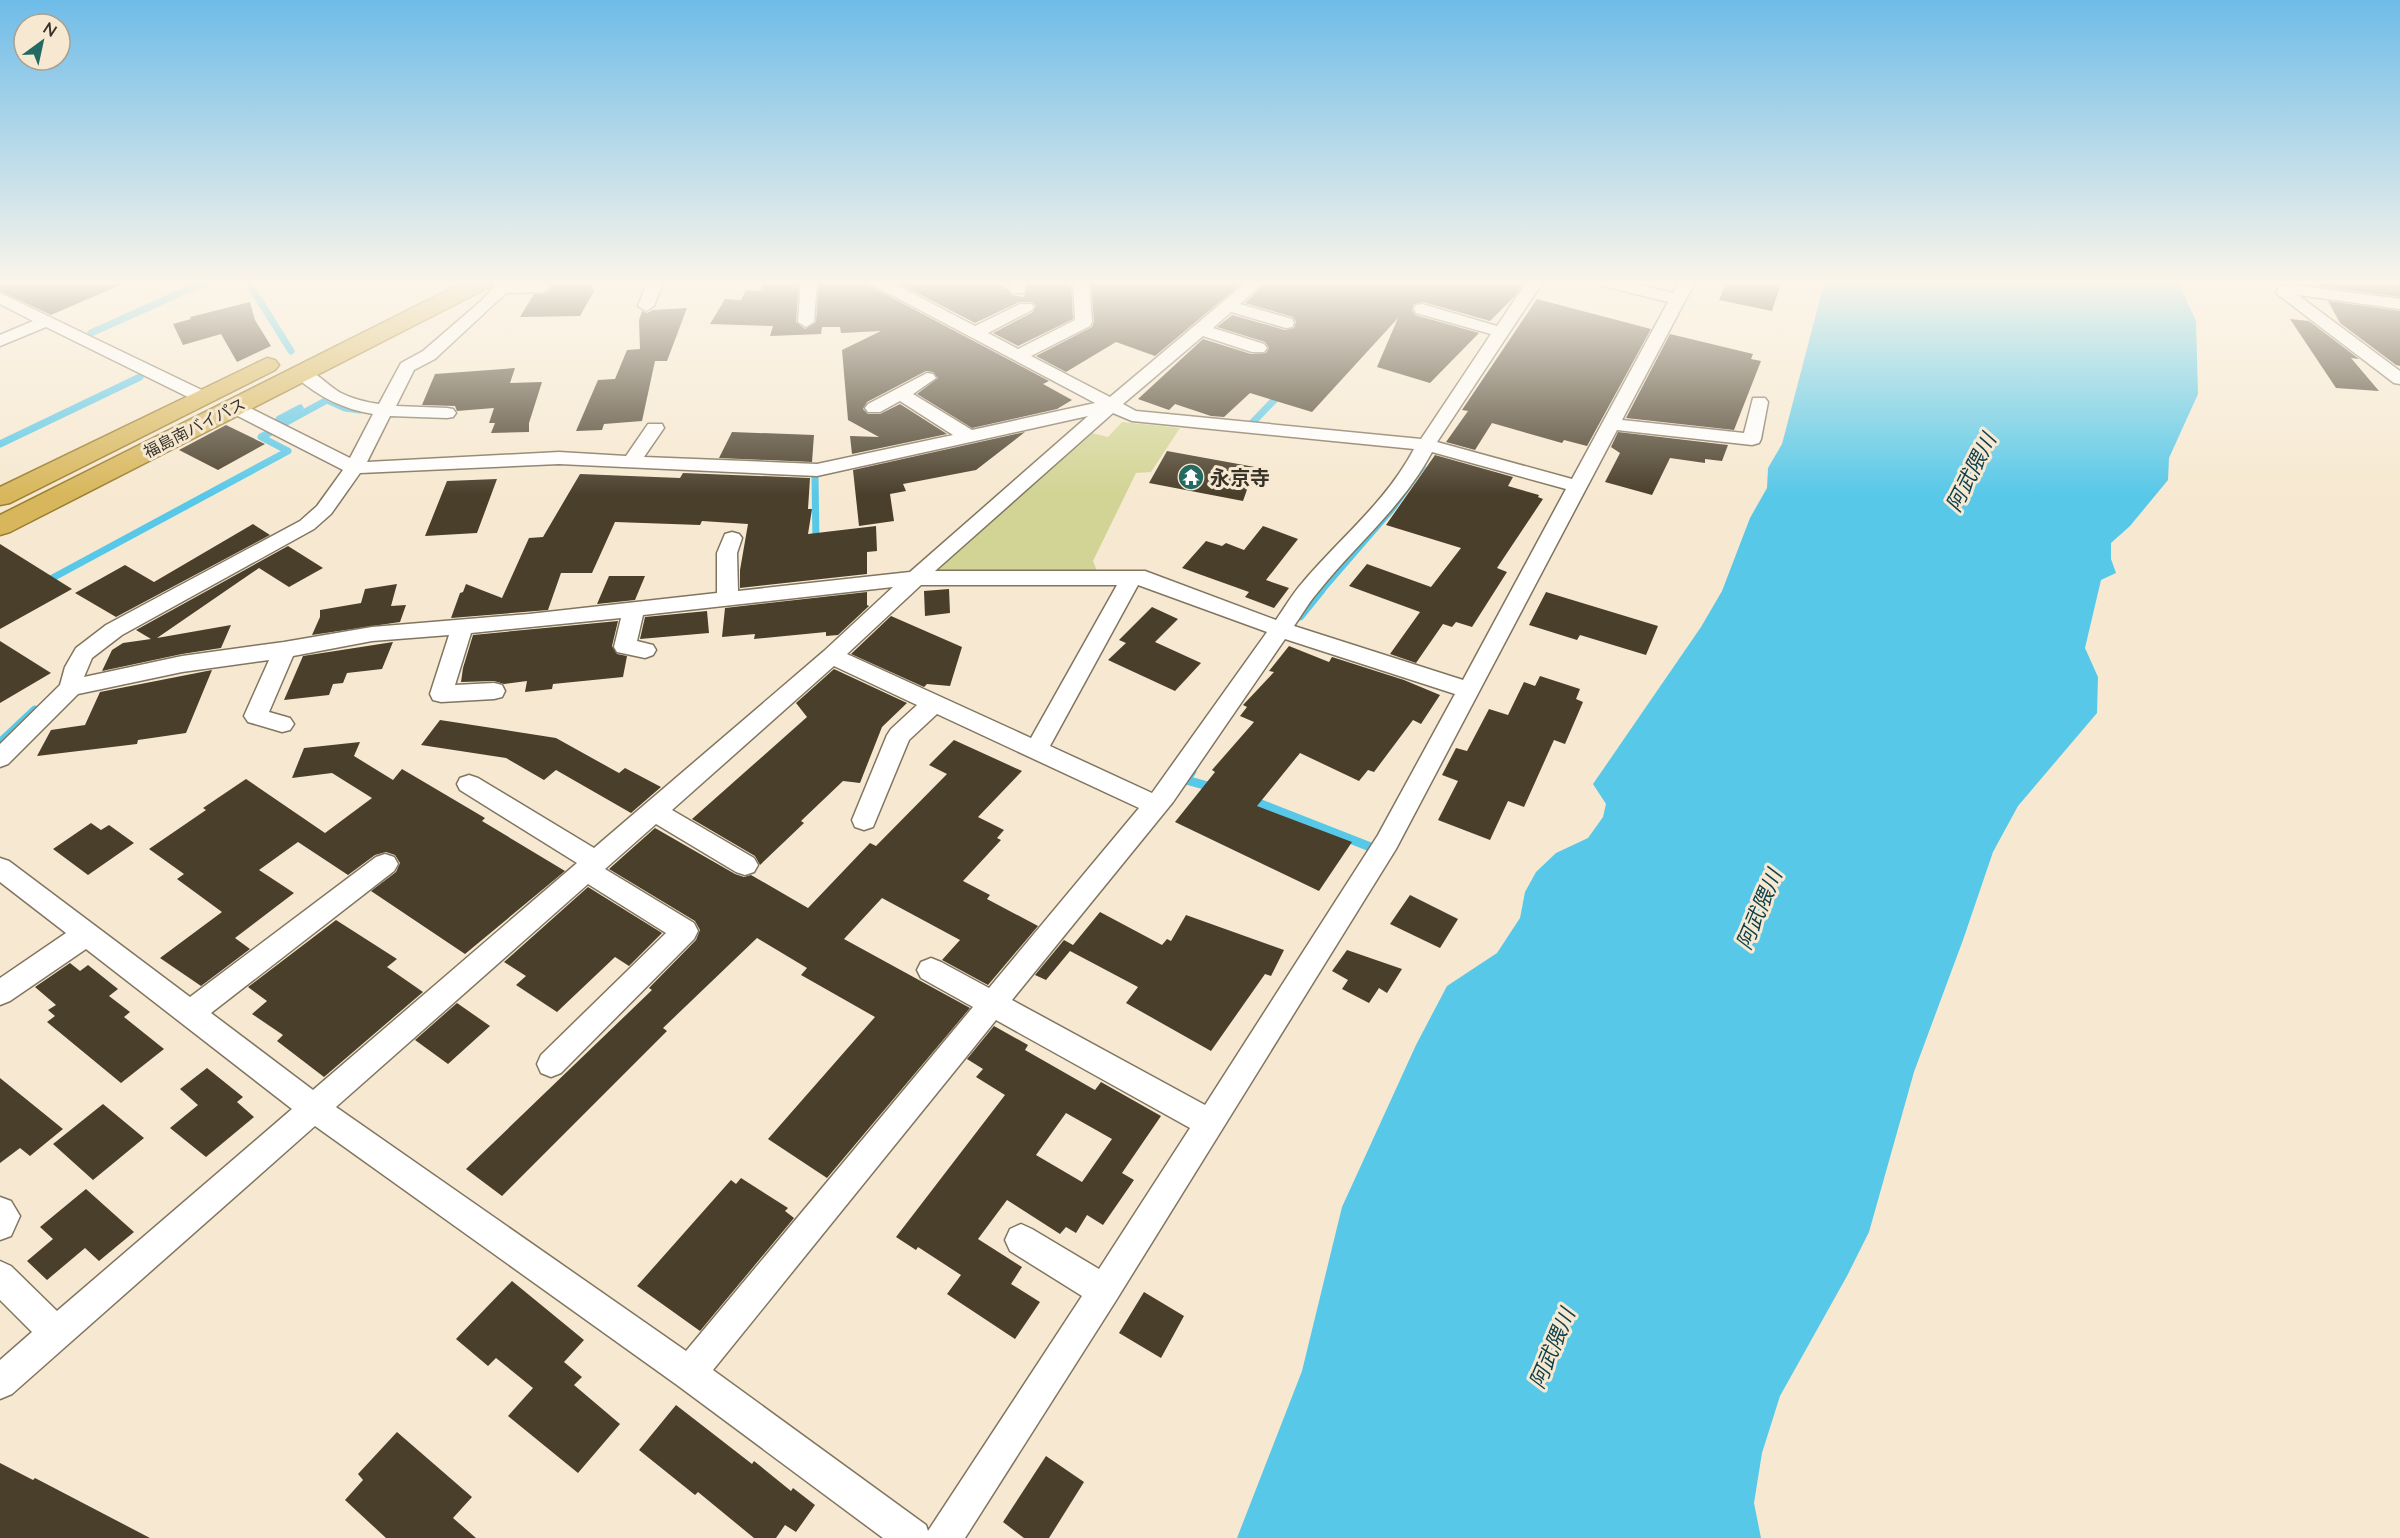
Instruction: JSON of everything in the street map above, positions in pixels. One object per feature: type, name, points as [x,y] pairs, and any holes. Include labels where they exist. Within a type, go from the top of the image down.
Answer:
[{"type":"highway","name":"福島南バイパス","points":[[0,497],[295,352]]},
{"type":"highway","name":"福島南バイパス","points":[[0,526],[302,373],[352,352]]},
{"type":"street","points":[[108,352],[202,398]]},
{"type":"street","points":[[71,688],[75,663],[85,651],[138,615],[307,525],[324,510],[354,468],[384,408],[408,367],[432,352]]},
{"type":"street","points":[[1010,352],[1132,416],[1426,445],[1579,487]]},
{"type":"street","points":[[1018,356],[1026,352]]},
{"type":"street","points":[[0,1382],[832,656],[913,578],[1173,352]]},
{"type":"street","points":[[688,1373],[1155,806],[1310,587],[1376,518],[1410,475],[1426,445],[1488,352]]},
{"type":"street","points":[[944,1538],[1104,1291],[1387,842],[1650,352]]},
{"type":"street","points":[[2363,352],[2400,379]]},
{"type":"street","points":[[302,373],[315,385],[352,404],[447,412]]},
{"type":"street","points":[[874,408],[927,378]]},
{"type":"street","points":[[900,393],[968,436]]},
{"type":"street","points":[[1612,424],[1752,439],[1759,402]]},
{"type":"street","points":[[234,407],[354,468],[559,458],[747,469],[818,470],[1110,405]]},
{"type":"street","points":[[632,462],[655,428]]},
{"type":"street","points":[[728,597],[727,553],[732,538]]},
{"type":"street","points":[[0,758],[71,688],[182,664],[284,650],[372,634],[633,610],[728,597],[913,578],[1145,578],[1279,629],[1469,690]]},
{"type":"street","points":[[1036,750],[1131,578]]},
{"type":"street","points":[[633,610],[625,646],[645,650]]},
{"type":"street","points":[[462,627],[441,694],[494,691]]},
{"type":"street","points":[[282,724],[256,716],[284,650]]},
{"type":"street","points":[[832,656],[1155,806]]},
{"type":"street","points":[[864,820],[899,735],[934,703]]},
{"type":"street","points":[[469,784],[685,931],[551,1064]]},
{"type":"street","points":[[654,812],[745,865]]},
{"type":"street","points":[[190,1013],[385,864]]},
{"type":"street","points":[[0,868],[314,1108],[688,1373],[913,1538]]},
{"type":"street","points":[[0,993],[86,933]]},
{"type":"street","points":[[931,970],[1210,1123]]},
{"type":"street","points":[[0,1212],[4,1216],[0,1225]]},
{"type":"street","points":[[1021,1240],[1104,1291]]},
{"type":"street","points":[[0,1277],[56,1333]]},
{"type":"green space","points":[[1122,422],[1180,428],[1151,472],[1136,473],[1093,561],[1098,573],[940,574],[935,567],[1088,432],[1108,437]]},
{"type":"water","name":"阿武隈川","points":[[1806,352],[2197,352],[2198,394],[2169,458],[2168,480],[2130,526],[2111,543],[2111,559],[2116,573],[2101,580],[2085,648],[2098,677],[2097,713],[2018,806],[1993,852],[1914,1072],[1869,1232],[1780,1396],[1762,1453],[1754,1503],[1761,1538],[1237,1538],[1302,1371],[1342,1207],[1416,1045],[1447,986],[1497,953],[1520,918],[1525,892],[1536,872],[1556,853],[1588,838],[1603,817],[1606,804],[1593,784],[1701,627],[1722,591],[1750,518],[1767,488],[1768,468],[1782,444]]},
{"type":"building","points":[[231,352],[259,352],[237,362]]},
{"type":"building","points":[[626,352],[670,352],[667,361],[655,361],[642,421],[604,424],[602,430],[576,431],[598,380],[615,379]]},
{"type":"building","points":[[842,352],[994,352],[1049,381],[1043,384],[1072,400],[1057,409],[972,428],[917,394],[938,378],[933,372],[926,371],[867,402],[863,409],[868,414],[880,414],[900,404],[947,434],[852,454],[850,436],[879,437],[848,420]]},
{"type":"building","points":[[1044,352],[1100,352],[1066,372],[1036,356]]},
{"type":"building","points":[[1143,352],[1160,352],[1155,356]]},
{"type":"building","points":[[1189,352],[1367,352],[1312,412],[1250,393],[1224,417],[1211,416],[1175,404],[1169,410],[1138,399]]},
{"type":"building","points":[[1384,352],[1461,352],[1430,383],[1377,367]]},
{"type":"building","points":[[1501,352],[1639,352],[1587,446],[1564,440],[1562,443],[1492,423],[1475,450],[1446,442],[1468,411],[1462,410]]},
{"type":"building","points":[[1661,352],[1744,352],[1753,354],[1751,359],[1761,361],[1734,430],[1626,418]]},
{"type":"building","points":[[2312,352],[2349,352],[2359,359],[2351,358],[2379,391],[2336,388]]},
{"type":"building","points":[[2378,352],[2400,352],[2400,366]]},
{"type":"building","points":[[515,368],[510,383],[542,382],[529,423],[529,432],[491,433],[495,423],[489,423],[494,408],[457,411],[455,406],[422,405],[435,374]]},
{"type":"building","points":[[226,425],[265,444],[218,470],[179,450]]},
{"type":"building","points":[[732,432],[814,435],[812,462],[719,458]]},
{"type":"building","points":[[1025,432],[976,470],[903,484],[906,491],[890,494],[894,521],[859,526],[853,470]]},
{"type":"building","points":[[1618,432],[1728,445],[1722,461],[1705,459],[1705,463],[1670,458],[1652,495],[1605,482],[1620,453],[1611,447]]},
{"type":"building","points":[[1167,451],[1255,467],[1243,501],[1149,483]]},
{"type":"building","points":[[1435,455],[1513,477],[1508,486],[1539,495],[1538,497],[1543,499],[1497,568],[1507,572],[1472,627],[1456,622],[1452,627],[1443,624],[1416,663],[1390,654],[1420,612],[1349,586],[1367,564],[1431,587],[1461,548],[1386,525]]},
{"type":"building","points":[[683,473],[810,478],[808,509],[812,509],[808,534],[876,526],[877,551],[867,552],[867,574],[740,588],[740,570],[748,524],[702,521],[700,525],[615,522],[592,573],[561,573],[548,610],[451,618],[460,593],[463,592],[466,584],[502,598],[529,538],[543,537],[580,474],[680,478]]},
{"type":"building","points":[[497,479],[477,533],[425,536],[447,481]]},
{"type":"building","points":[[253,524],[270,535],[116,617],[75,593],[125,565],[154,582]]},
{"type":"building","points":[[1263,526],[1298,539],[1266,580],[1289,588],[1274,608],[1245,597],[1249,592],[1182,568],[1206,541],[1222,546],[1226,543],[1244,550]]},
{"type":"building","points":[[0,544],[72,589],[0,629]]},
{"type":"building","points":[[288,546],[323,568],[289,587],[259,568],[157,638],[231,625],[221,648],[102,671],[112,650],[123,643],[151,639],[136,630]]},
{"type":"building","points":[[609,576],[645,576],[635,600],[597,604]]},
{"type":"building","points":[[397,584],[391,606],[406,605],[400,622],[312,635],[320,617],[320,610],[361,603],[365,589]]},
{"type":"building","points":[[949,589],[950,613],[925,616],[924,591]]},
{"type":"building","points":[[867,592],[867,605],[869,606],[838,635],[826,636],[826,632],[754,639],[755,634],[722,637],[725,608]]},
{"type":"building","points":[[1546,592],[1658,626],[1646,655],[1580,635],[1577,640],[1529,625]]},
{"type":"building","points":[[1152,607],[1178,619],[1155,642],[1201,663],[1175,691],[1108,660],[1126,643],[1119,640]]},
{"type":"building","points":[[707,611],[709,633],[640,639],[645,617]]},
{"type":"building","points":[[891,616],[962,647],[950,686],[927,684],[924,687],[851,654]]},
{"type":"building","points":[[618,621],[612,646],[617,654],[627,656],[623,677],[553,684],[552,689],[525,692],[527,681],[504,684],[494,681],[461,682],[473,635]]},
{"type":"building","points":[[0,641],[51,673],[0,703]]},
{"type":"building","points":[[393,642],[382,669],[347,673],[343,683],[333,684],[329,695],[284,700],[303,656]]},
{"type":"building","points":[[1289,646],[1329,662],[1332,657],[1404,680],[1440,695],[1421,724],[1413,720],[1374,772],[1368,770],[1359,781],[1300,753],[1257,806],[1352,842],[1319,891],[1175,822],[1215,772],[1212,770],[1254,722],[1240,716],[1247,707],[1243,705],[1274,672],[1269,671]]},
{"type":"building","points":[[834,669],[907,703],[882,727],[860,783],[843,781],[760,865],[755,856],[692,819],[807,717],[796,703]]},
{"type":"building","points":[[212,670],[186,733],[138,740],[137,744],[37,756],[51,730],[85,725],[100,692]]},
{"type":"building","points":[[1540,676],[1580,689],[1576,699],[1583,702],[1565,744],[1554,740],[1524,807],[1508,801],[1490,840],[1438,820],[1458,781],[1442,775],[1456,748],[1467,751],[1489,709],[1508,715],[1524,682],[1535,686]]},
{"type":"building","points":[[440,720],[556,738],[619,773],[625,768],[661,787],[631,813],[556,770],[544,780],[506,758],[421,745]]},
{"type":"building","points":[[954,740],[1022,771],[978,817],[1004,830],[997,838],[1001,840],[963,881],[990,895],[987,899],[1038,926],[988,985],[942,960],[960,940],[882,898],[844,939],[970,1008],[827,1178],[768,1139],[875,1017],[801,975],[807,968],[757,938],[663,1028],[667,1031],[502,1196],[466,1169],[652,990],[649,988],[696,940],[700,930],[695,921],[609,869],[655,828],[735,874],[744,877],[751,875],[808,908],[870,843],[876,846],[947,774],[929,765]]},
{"type":"building","points":[[360,742],[354,756],[393,780],[402,769],[485,818],[482,821],[565,871],[465,954],[371,891],[396,872],[400,863],[395,855],[386,852],[375,855],[348,875],[298,842],[259,870],[294,893],[235,938],[250,949],[201,986],[160,958],[222,912],[177,879],[184,874],[149,849],[246,779],[325,833],[372,798],[332,773],[292,778],[304,748]]},
{"type":"building","points":[[91,823],[101,830],[109,825],[134,843],[88,875],[53,849]]},
{"type":"building","points":[[588,887],[662,933],[629,966],[615,957],[557,1012],[516,985],[526,976],[504,962]]},
{"type":"building","points":[[1410,895],[1458,919],[1440,948],[1390,924]]},
{"type":"building","points":[[1100,912],[1162,945],[1167,939],[1171,941],[1186,915],[1284,950],[1271,976],[1265,974],[1211,1051],[1126,1003],[1138,987],[1070,951],[1046,980],[1035,975],[1064,940],[1073,945]]},
{"type":"building","points":[[336,920],[397,959],[387,967],[423,992],[324,1077],[277,1041],[283,1035],[252,1014],[267,1001],[248,987]]},
{"type":"building","points":[[1347,950],[1402,969],[1387,993],[1379,988],[1369,1003],[1342,989],[1348,980],[1332,971]]},
{"type":"building","points":[[70,963],[80,971],[88,965],[118,989],[109,996],[130,1012],[124,1017],[164,1049],[121,1083],[47,1022],[55,1016],[48,1010],[56,1005],[35,987]]},
{"type":"building","points":[[457,1003],[490,1026],[448,1064],[415,1040]]},
{"type":"building","points":[[994,1026],[1028,1045],[1025,1050],[1095,1090],[1101,1082],[1161,1116],[1122,1173],[1134,1180],[1103,1225],[1087,1215],[1076,1233],[1066,1227],[1060,1234],[1007,1200],[978,1239],[1022,1267],[1011,1284],[1040,1302],[1015,1339],[947,1294],[961,1275],[918,1247],[916,1250],[896,1237],[1005,1095],[976,1077],[983,1069],[967,1059]],"holes":[[[1066,1113],[1112,1139],[1082,1182],[1036,1155]]]},
{"type":"building","points":[[207,1068],[243,1097],[237,1102],[254,1117],[206,1157],[170,1128],[198,1105],[180,1089]]},
{"type":"building","points":[[0,1078],[63,1129],[30,1156],[20,1148],[0,1163]]},
{"type":"building","points":[[103,1104],[144,1138],[93,1180],[53,1144]]},
{"type":"building","points":[[741,1178],[788,1208],[785,1211],[794,1218],[700,1331],[637,1286],[731,1180],[736,1184]]},
{"type":"building","points":[[86,1189],[134,1232],[99,1261],[85,1248],[47,1280],[27,1261],[53,1239],[40,1227]]},
{"type":"building","points":[[512,1281],[584,1340],[564,1362],[582,1377],[574,1385],[620,1424],[578,1473],[508,1416],[533,1388],[496,1358],[488,1366],[456,1339]]},
{"type":"building","points":[[1144,1292],[1184,1316],[1161,1358],[1119,1333]]},
{"type":"building","points":[[676,1405],[752,1464],[754,1461],[791,1491],[793,1488],[815,1505],[796,1532],[785,1525],[776,1538],[754,1538],[698,1492],[695,1495],[639,1450]]},
{"type":"building","points":[[397,1432],[472,1497],[453,1518],[476,1538],[386,1538],[345,1500],[363,1480],[358,1474]]},
{"type":"building","points":[[1046,1456],[1084,1482],[1049,1538],[1024,1538],[1003,1522]]},
{"type":"building","points":[[0,1463],[33,1480],[35,1478],[150,1538],[0,1538]]},
{"type":"waterway","points":[[0,444],[140,377]]},
{"type":"waterway","points":[[1253,422],[1281,393]]},
{"type":"waterway","points":[[283,424],[327,400],[345,408],[360,410]]},
{"type":"waterway","points":[[279,419],[300,408]]},
{"type":"waterway","points":[[45,582],[288,451],[261,437],[271,432]]},
{"type":"waterway","points":[[1320,592],[1391,510],[1422,467]]},
{"type":"waterway","points":[[815,475],[816,544]]},
{"type":"waterway","points":[[1300,616],[1321,590]]},
{"type":"waterway","points":[[0,743],[35,710]]},
{"type":"waterway","points":[[1192,771],[1186,780],[1215,788]]},
{"type":"waterway","points":[[1248,799],[1373,848]]},
{"type":"place","name":"永京寺","points":[[1191,477]]}]
